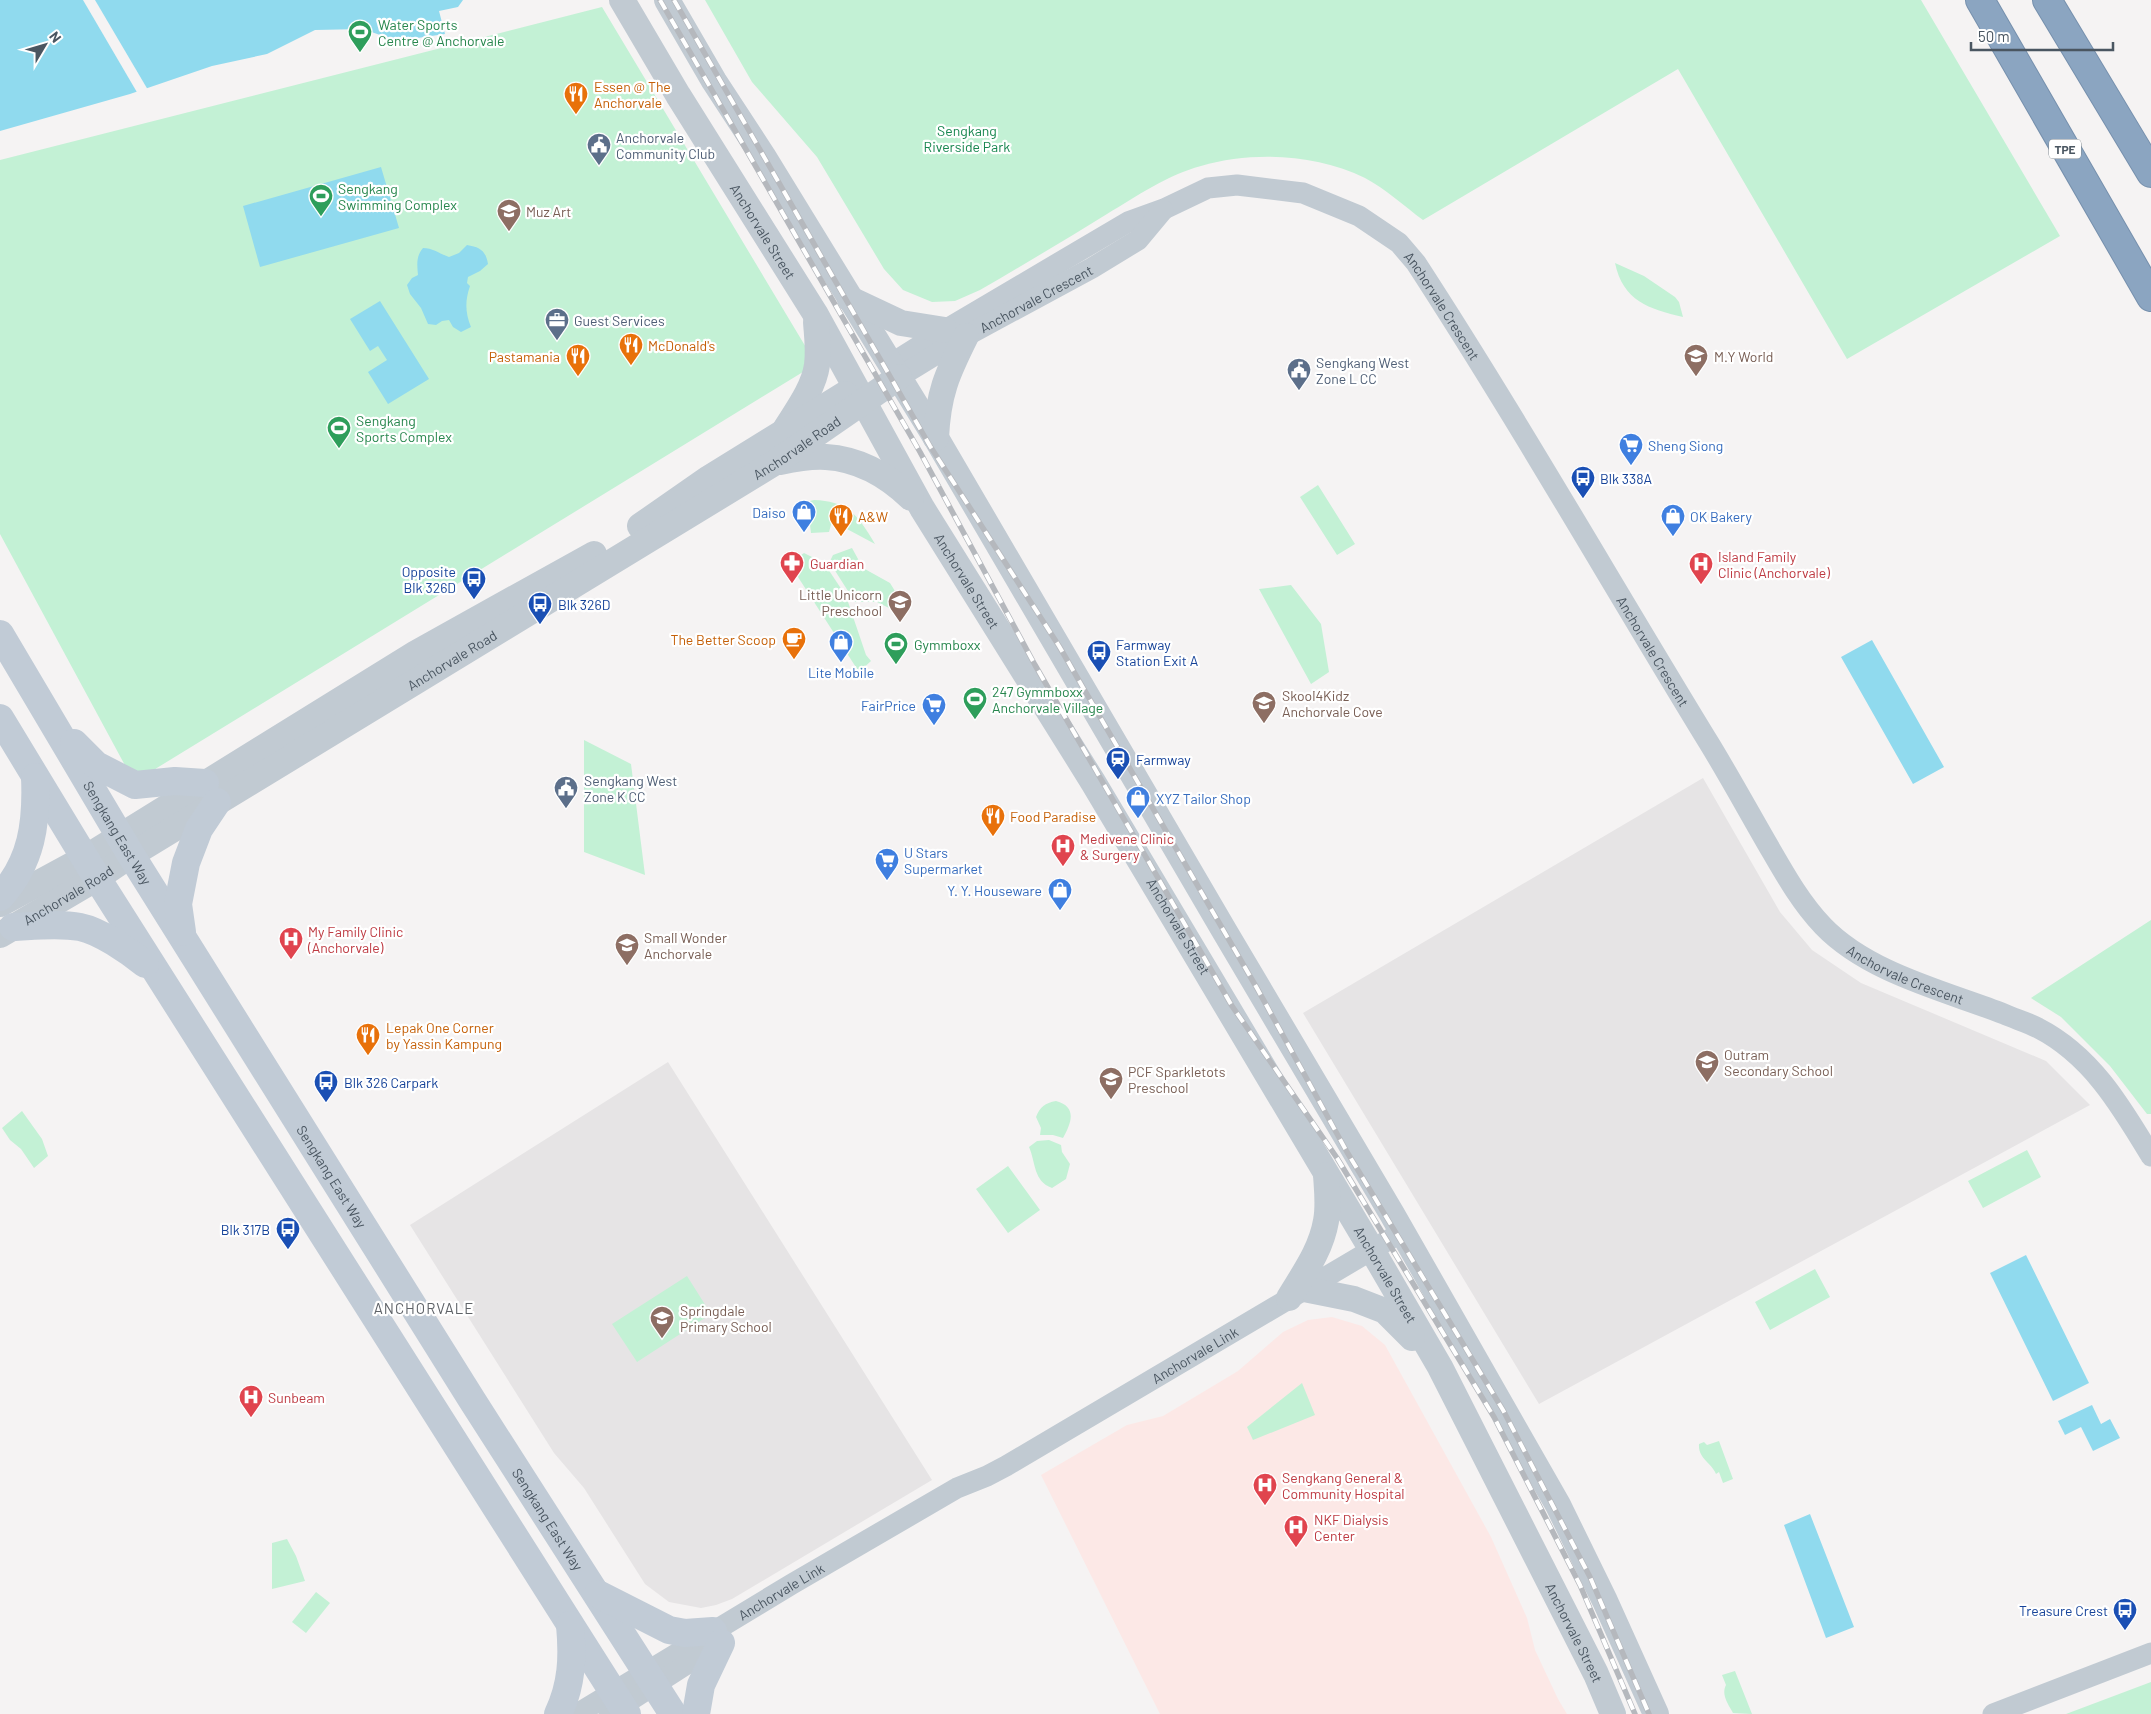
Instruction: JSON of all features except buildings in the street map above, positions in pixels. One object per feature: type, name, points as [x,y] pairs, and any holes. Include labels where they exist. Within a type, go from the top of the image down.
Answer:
[{"type":"highway","name":"TPE","points":[[1980,0],[2151,297]]},
{"type":"highway","points":[[2048,0],[2151,173]]},
{"type":"main road","name":"Sengkang East Way","points":[[0,634],[125,846],[472,1400],[673,1714]]},
{"type":"main road","points":[[0,718],[91,868],[570,1623],[618,1706]]},
{"type":"main road","points":[[55,725],[96,765],[135,785],[175,781],[211,793],[186,863],[178,904],[182,936]]},
{"type":"main road","points":[[0,897],[14,882],[34,834],[36,808],[35,775]]},
{"type":"main road","points":[[6,931],[44,925],[81,927],[123,946],[158,974]]},
{"type":"main road","points":[[597,1594],[669,1630],[685,1634],[717,1637],[701,1685],[696,1714]]},
{"type":"main road","points":[[558,1714],[569,1688],[572,1666],[570,1623]]},
{"type":"street","name":"Anchorvale Street","points":[[622,0],[678,95],[816,315],[922,508],[1093,782],[1440,1367],[1592,1666],[1614,1714]]},
{"type":"street","points":[[667,0],[714,81],[763,156],[936,438],[1402,1232],[1558,1505],[1656,1714]]},
{"type":"street","name":"Anchorvale Crescent","points":[[895,371],[1128,222],[1164,210],[1208,188],[1237,184],[1302,193],[1359,216],[1399,243],[1416,262],[1515,420],[1612,586],[1710,745],[1799,898],[1824,927],[1846,947],[1869,961],[1937,990],[2038,1028],[2074,1052],[2104,1082],[2151,1154]]},
{"type":"street","points":[[850,298],[901,324],[955,333],[937,414],[936,438]]},
{"type":"street","points":[[782,434],[804,398],[817,367],[819,351],[816,315]]},
{"type":"street","name":"Anchorvale Road","points":[[6,931],[91,868],[211,793],[776,462],[859,395],[895,371]]},
{"type":"street","name":"Anchorvale Road","points":[[211,793],[416,653],[642,525],[709,478],[782,434],[859,395]]},
{"type":"street","points":[[776,462],[825,457],[845,460],[876,470],[901,488],[922,508]]},
{"type":"street","name":"Anchorvale Road","points":[[0,904],[91,868]]},
{"type":"street","points":[[1326,1172],[1326,1220],[1323,1236],[1297,1293],[1354,1299],[1385,1311],[1440,1367]]},
{"type":"street","name":"Anchorvale Link","points":[[577,1714],[618,1706],[651,1678],[957,1488],[988,1476],[1402,1232]]},
{"type":"street","points":[[1993,1714],[2151,1653]]},
{"type":"street","points":[[2012,1714],[2151,1661]]},
{"type":"shaded area","name":"Outram Secondary School","points":[[1703,778],[1780,912],[1812,950],[1861,983],[2046,1061],[2090,1105],[1539,1404],[1303,1013]]},
{"type":"shaded area","name":"Springdale Primary School","points":[[668,1062],[932,1480],[732,1599],[701,1608],[669,1602],[645,1584],[584,1488],[554,1453],[410,1225]]},
{"type":"shaded area","name":"Sengkang General & Community Hospital","points":[[1332,1317],[1362,1326],[1385,1345],[1491,1537],[1527,1618],[1535,1650],[1567,1714],[1160,1714],[1041,1475],[1127,1425],[1163,1416],[1238,1371],[1283,1332],[1308,1320]]},
{"type":"green space","name":"Sengkang Riverside Park","points":[[705,0],[1921,0],[2060,236],[1847,359],[1678,69],[1423,220],[1373,182],[1346,170],[1326,164],[1284,157],[1242,158],[1221,161],[1188,170],[1153,187],[980,290],[955,301],[932,302],[903,290],[884,269],[817,157],[752,82]]},
{"type":"green space","name":"Sengkang Sports Complex","points":[[602,7],[816,364],[134,782],[0,534],[0,160]]},
{"type":"green space","points":[[1615,263],[1644,276],[1675,297],[1679,302],[1683,317],[1659,311],[1631,295],[1619,276]]},
{"type":"green space","points":[[1318,485],[1355,544],[1337,555],[1300,497]]},
{"type":"green space","points":[[814,500],[836,504],[852,512],[864,526],[875,544],[832,521],[829,532],[811,533],[810,525],[798,525],[795,507],[801,503]]},
{"type":"green space","points":[[852,548],[863,568],[890,583],[903,604],[897,612],[877,602],[855,602],[830,561],[833,555]]},
{"type":"green space","points":[[804,553],[824,563],[846,596],[866,655],[871,661],[859,672],[789,563]]},
{"type":"green space","points":[[1291,585],[1321,624],[1329,672],[1311,684],[1259,589]]},
{"type":"green space","points":[[584,740],[631,764],[645,875],[584,852]]},
{"type":"green space","points":[[2151,920],[2151,1114],[2147,1114],[2110,1066],[2061,1017],[2031,998]]},
{"type":"green space","points":[[1056,1101],[1067,1107],[1071,1116],[1063,1138],[1053,1135],[1040,1135],[1041,1128],[1036,1117],[1043,1106]]},
{"type":"green space","points":[[22,1111],[42,1139],[48,1156],[34,1168],[21,1149],[10,1140],[2,1128]]},
{"type":"green space","points":[[1049,1140],[1061,1145],[1062,1152],[1070,1164],[1066,1179],[1052,1188],[1041,1181],[1038,1176],[1029,1147],[1037,1141]]},
{"type":"green space","points":[[2027,1150],[2041,1177],[1983,1208],[1968,1181]]},
{"type":"green space","points":[[1008,1166],[1040,1210],[1008,1233],[976,1189]]},
{"type":"green space","points":[[1815,1269],[1830,1297],[1770,1330],[1755,1302]]},
{"type":"green space","points":[[687,1276],[711,1314],[637,1362],[612,1324]]},
{"type":"green space","points":[[1302,1383],[1315,1415],[1253,1440],[1247,1427]]},
{"type":"green space","points":[[1719,1441],[1733,1479],[1723,1483],[1719,1472],[1716,1474],[1699,1449],[1699,1444],[1704,1442],[1707,1445]]},
{"type":"green space","points":[[287,1539],[296,1556],[305,1581],[272,1589],[272,1543]]},
{"type":"green space","points":[[316,1592],[330,1603],[306,1633],[292,1622]]},
{"type":"green space","points":[[1735,1671],[1752,1714],[1733,1713],[1726,1699],[1724,1692],[1726,1685],[1722,1675]]},
{"type":"green space","points":[[2151,1682],[2151,1714],[2066,1714]]},
{"type":"water","points":[[0,0],[463,0],[458,7],[439,11],[445,34],[397,41],[363,29],[315,30],[267,54],[212,66],[130,94],[0,131]]},
{"type":"water","name":"Sengkang Swimming Complex","points":[[381,167],[399,228],[260,267],[243,206]]},
{"type":"water","points":[[467,245],[482,250],[488,264],[480,271],[468,277],[467,283],[470,286],[466,306],[471,327],[461,332],[453,327],[449,320],[442,321],[436,325],[428,324],[421,308],[410,294],[407,285],[412,278],[418,275],[417,264],[419,254],[423,248],[427,248],[449,257],[459,253]]},
{"type":"water","points":[[380,301],[429,379],[388,404],[368,372],[387,360],[378,346],[370,351],[350,319]]},
{"type":"water","points":[[1872,640],[1944,767],[1913,784],[1841,657]]},
{"type":"water","points":[[2026,1255],[2089,1383],[2053,1401],[1990,1273]]},
{"type":"water","points":[[2092,1405],[2101,1424],[2110,1419],[2120,1438],[2093,1451],[2081,1427],[2065,1435],[2058,1421]]},
{"type":"water","points":[[1810,1514],[1854,1627],[1826,1638],[1784,1525]]},
{"type":"pier","points":[[83,0],[95,0],[148,90],[138,94]]},
{"type":"railway","points":[[660,0],[920,452],[1035,665],[1232,1006],[1337,1158],[1494,1417],[1580,1585],[1635,1714]]},
{"type":"railway","points":[[674,0],[930,446],[1059,646],[1258,990],[1347,1152],[1503,1410],[1590,1577],[1649,1714]]},
{"type":"place","name":"Water Sports Centre @ Anchorvale","points":[[360,53]]},
{"type":"place","name":"Essen @ The Anchorvale","points":[[576,115]]},
{"type":"place","name":"Anchorvale Community Club","points":[[599,166]]},
{"type":"place","name":"Sengkang Swimming Complex","points":[[321,217]]},
{"type":"place","name":"Muz Art","points":[[509,232]]},
{"type":"place","name":"Guest Services","points":[[557,341]]},
{"type":"place","name":"McDonald's","points":[[631,366]]},
{"type":"place","name":"Pastamania","points":[[578,377]]},
{"type":"place","name":"M.Y World","points":[[1696,377]]},
{"type":"place","name":"Sengkang West Zone L CC","points":[[1299,391]]},
{"type":"place","name":"Sengkang Sports Complex","points":[[339,449]]},
{"type":"place","name":"Sheng Siong","points":[[1631,466]]},
{"type":"place","name":"Blk 338A","points":[[1583,499]]},
{"type":"place","name":"Daiso","points":[[804,533]]},
{"type":"place","name":"A&W","points":[[841,537]]},
{"type":"place","name":"OK Bakery","points":[[1673,537]]},
{"type":"place","name":"Guardian","points":[[792,584]]},
{"type":"place","name":"Island Family Clinic (Anchorvale)","points":[[1701,585]]},
{"type":"place","name":"Opposite Blk 326D","points":[[474,600]]},
{"type":"place","name":"Little Unicorn Preschool","points":[[900,623]]},
{"type":"place","name":"Blk 326D","points":[[540,625]]},
{"type":"place","name":"The Better Scoop","points":[[794,660]]},
{"type":"place","name":"Lite Mobile","points":[[841,663]]},
{"type":"place","name":"Gymmboxx","points":[[896,665]]},
{"type":"place","name":"Farmway Station Exit A","points":[[1099,673]]},
{"type":"place","name":"247 Gymmboxx Anchorvale Village","points":[[975,720]]},
{"type":"place","name":"Skool4Kidz Anchorvale Cove","points":[[1264,724]]},
{"type":"place","name":"FairPrice","points":[[934,726]]},
{"type":"place","name":"Farmway","points":[[1118,780]]},
{"type":"place","name":"Sengkang West Zone K CC","points":[[566,809]]},
{"type":"place","name":"XYZ Tailor Shop","points":[[1138,819]]},
{"type":"place","name":"Food Paradise","points":[[993,837]]},
{"type":"place","name":"Medivene Clinic & Surgery","points":[[1063,867]]},
{"type":"place","name":"U Stars Supermarket","points":[[887,881]]},
{"type":"place","name":"Y. Y. Houseware","points":[[1060,911]]},
{"type":"place","name":"My Family Clinic (Anchorvale)","points":[[291,960]]},
{"type":"place","name":"Small Wonder Anchorvale","points":[[627,966]]},
{"type":"place","name":"Lepak One Corner by Yassin Kampung","points":[[368,1056]]},
{"type":"place","name":"Outram Secondary School","points":[[1707,1083]]},
{"type":"place","name":"PCF Sparkletots Preschool","points":[[1111,1100]]},
{"type":"place","name":"Blk 326 Carpark","points":[[326,1103]]},
{"type":"place","name":"Blk 317B","points":[[288,1250]]},
{"type":"place","name":"Springdale Primary School","points":[[662,1339]]},
{"type":"place","name":"Sunbeam","points":[[251,1418]]},
{"type":"place","name":"Sengkang General & Community Hospital","points":[[1265,1506]]},
{"type":"place","name":"NKF Dialysis Center","points":[[1296,1548]]},
{"type":"place","name":"Treasure Crest","points":[[2125,1631]]},
{"type":"district","name":"ANCHORVALE","points":[[424,1308]]}]
